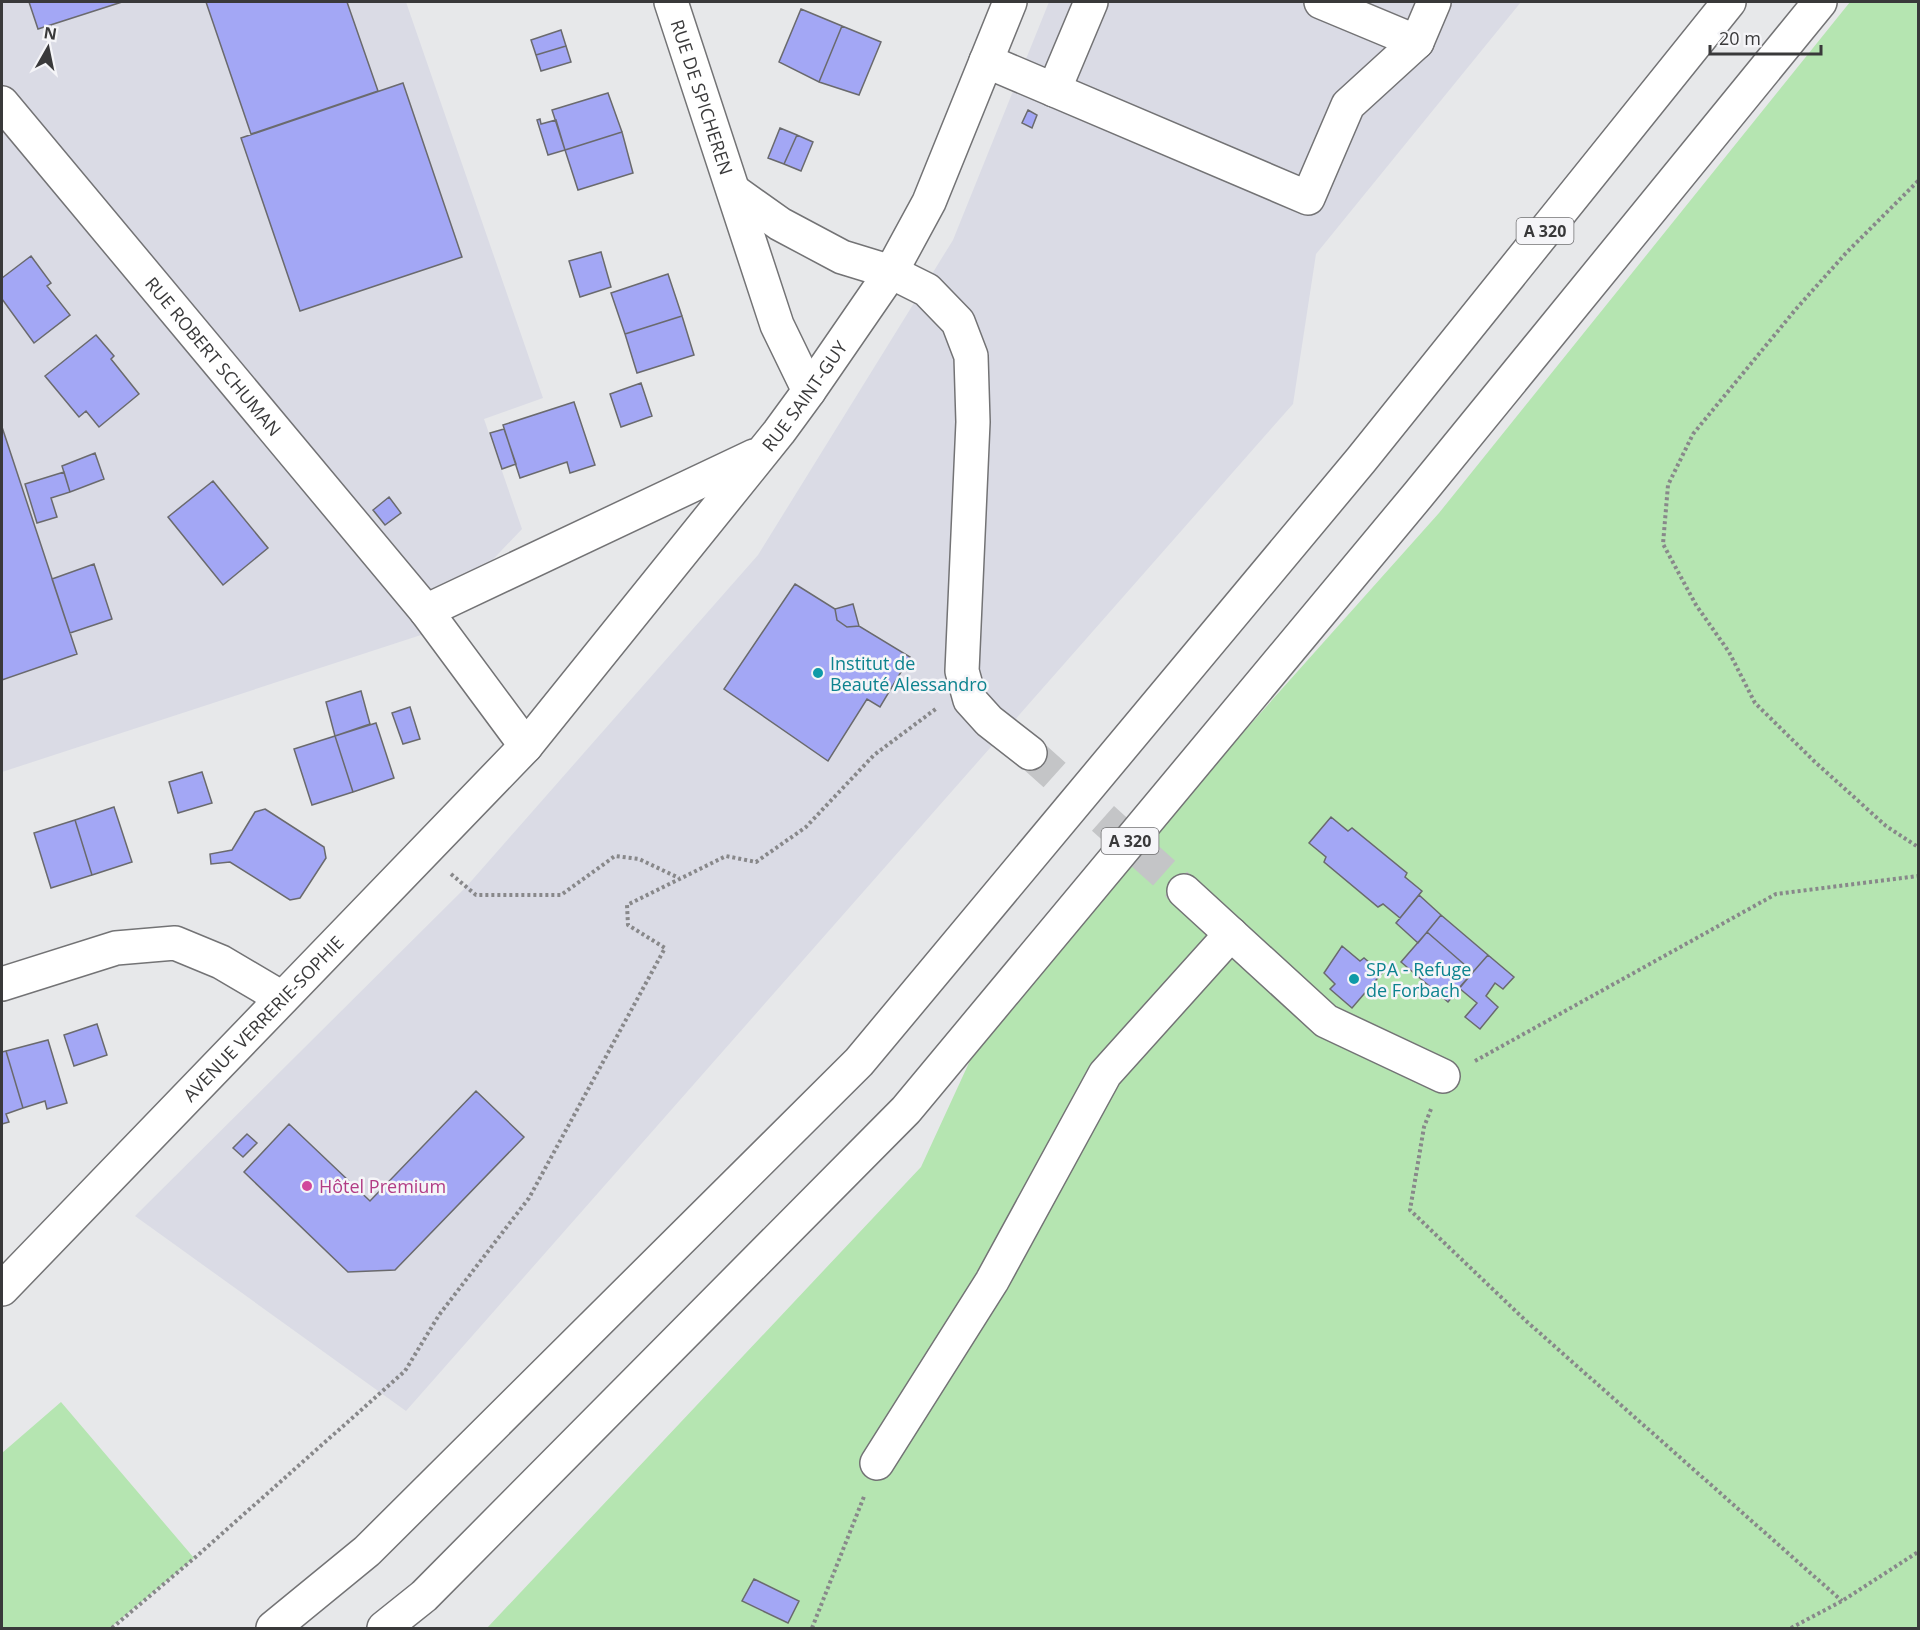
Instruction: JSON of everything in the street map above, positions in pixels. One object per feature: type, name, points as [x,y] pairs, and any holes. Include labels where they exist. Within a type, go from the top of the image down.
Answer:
[{"type":"main road","name":"RUE DE SPICHEREN","points":[[670,2],[735,192],[777,325],[809,391]]},
{"type":"main road","name":"RUE SAINT-GUY","points":[[526,746],[809,391],[891,272],[928,202],[1010,2]]},
{"type":"main road","points":[[1054,90],[1091,2]]},
{"type":"main road","points":[[1321,2],[1417,42]]},
{"type":"main road","points":[[986,61],[1308,198],[1348,105],[1417,42],[1434,2]]},
{"type":"main road","name":"A 320","points":[[273,1629],[367,1551],[858,1062],[1360,460],[1729,2]]},
{"type":"main road","name":"A 320","points":[[384,1629],[424,1596],[906,1110],[1410,505],[1820,2]]},
{"type":"main road","name":"RUE ROBERT SCHUMAN","points":[[2,103],[426,611],[526,746]]},
{"type":"main road","name":"RUE DE SPICHEREN","points":[[735,192],[780,224],[842,257],[891,272],[927,290],[958,322],[972,356],[973,422],[962,671],[970,700]]},
{"type":"main road","points":[[426,611],[761,453]]},
{"type":"main road","points":[[970,700],[989,722],[1029,753]]},
{"type":"main road","name":"AVENUE VERRERIE-SOPHIE","points":[[2,1289],[526,746]]},
{"type":"main road","points":[[1184,891],[1326,1021],[1443,1076]]},
{"type":"main road","points":[[877,1463],[992,1281],[1105,1074],[1231,934]]},
{"type":"main road","points":[[2,984],[117,948],[175,943],[221,962],[282,998]]},
{"type":"path","points":[[1918,181],[1846,253],[1803,301],[1693,434],[1668,484],[1663,544],[1696,605],[1729,652],[1755,703],[1814,761],[1886,826],[1918,847]]},
{"type":"path","points":[[112,1629],[405,1371],[439,1315],[529,1198],[665,948],[628,926],[627,905],[726,856],[756,862],[806,826],[874,755],[938,707],[970,700]]},
{"type":"path","points":[[424,851],[476,895],[561,896],[615,856],[639,859],[679,879]]},
{"type":"path","points":[[1842,1600],[1525,1320],[1410,1210],[1424,1127],[1443,1076],[1485,1057],[1776,894],[1918,876]]},
{"type":"path","points":[[812,1629],[877,1463]]},
{"type":"path","points":[[1791,1629],[1918,1552]]},
{"type":"shaded area","points":[[2,2],[406,2],[543,398],[484,419],[522,529],[421,635],[2,772]]},
{"type":"shaded area","points":[[1049,2],[1521,2],[1316,254],[1293,404],[406,1411],[135,1216],[466,887],[758,555],[953,240]]},
{"type":"green space","points":[[1850,2],[1918,2],[1918,1628],[487,1628],[921,1167],[991,1015],[1439,513]]},
{"type":"green space","points":[[61,1402],[194,1558],[110,1628],[2,1628],[2,1453]]},
{"type":"building","points":[[29,2],[122,2],[38,29]]},
{"type":"building","points":[[206,2],[347,2],[378,91],[251,134]]},
{"type":"building","points":[[801,9],[842,26],[819,82],[779,62]]},
{"type":"building","points":[[842,26],[881,42],[859,95],[819,82]]},
{"type":"building","points":[[561,30],[566,46],[536,55],[531,40]]},
{"type":"building","points":[[566,46],[571,62],[541,71],[536,55]]},
{"type":"building","points":[[403,83],[462,257],[300,311],[241,138]]},
{"type":"building","points":[[608,93],[622,132],[565,150],[552,110]]},
{"type":"building","points":[[1028,110],[1037,115],[1032,128],[1022,123]]},
{"type":"building","points":[[540,119],[541,124],[556,120],[565,150],[548,155],[537,120]]},
{"type":"building","points":[[780,128],[797,135],[784,164],[768,158]]},
{"type":"building","points":[[622,132],[633,173],[578,190],[565,150]]},
{"type":"building","points":[[797,135],[813,142],[801,171],[784,164]]},
{"type":"building","points":[[601,252],[611,287],[580,297],[569,261]]},
{"type":"building","points":[[31,256],[51,283],[47,286],[70,315],[34,343],[2,299],[2,278]]},
{"type":"building","points":[[668,274],[682,316],[625,334],[611,293]]},
{"type":"building","points":[[682,316],[694,355],[637,373],[625,334]]},
{"type":"building","points":[[96,335],[114,356],[111,359],[139,394],[99,427],[86,411],[79,417],[45,376]]},
{"type":"building","points":[[641,383],[652,416],[621,427],[610,394]]},
{"type":"building","points":[[574,402],[595,465],[570,473],[567,462],[520,478],[503,425]]},
{"type":"building","points":[[2,427],[77,654],[2,680]]},
{"type":"building","points":[[504,429],[516,464],[502,469],[490,433]]},
{"type":"building","points":[[95,453],[104,479],[70,492],[62,466]]},
{"type":"building","points":[[64,472],[70,492],[51,498],[57,517],[37,523],[25,484]]},
{"type":"building","points":[[213,481],[268,548],[223,585],[168,517]]},
{"type":"building","points":[[389,497],[401,513],[385,525],[373,510]]},
{"type":"building","points":[[94,564],[112,619],[70,633],[52,579]]},
{"type":"building","name":"Institut de Beauté Alessandro","points":[[795,584],[835,609],[837,620],[847,627],[859,626],[910,657],[880,707],[867,699],[828,761],[724,689]]},
{"type":"building","points":[[853,604],[859,626],[847,627],[837,620],[835,609]]},
{"type":"building","points":[[361,691],[370,724],[335,736],[326,702]]},
{"type":"building","points":[[410,707],[420,739],[403,744],[392,713]]},
{"type":"building","points":[[376,723],[394,778],[353,792],[335,736]]},
{"type":"building","points":[[335,736],[353,792],[312,805],[294,749]]},
{"type":"building","points":[[202,772],[212,803],[178,813],[169,782]]},
{"type":"building","points":[[114,807],[132,862],[92,875],[75,820]]},
{"type":"building","points":[[265,809],[324,847],[326,858],[300,898],[290,900],[230,862],[211,864],[210,854],[232,850],[255,812]]},
{"type":"building","points":[[1331,817],[1348,831],[1352,828],[1407,873],[1405,877],[1422,891],[1400,918],[1383,904],[1378,907],[1324,862],[1326,857],[1309,843]]},
{"type":"building","points":[[75,820],[92,875],[51,888],[34,833]]},
{"type":"building","points":[[1419,895],[1441,915],[1418,943],[1396,923]]},
{"type":"building","points":[[1441,915],[1488,955],[1473,972],[1427,932]]},
{"type":"building","points":[[1427,932],[1473,972],[1448,1002],[1401,962]]},
{"type":"building","name":"SPA - Refuge de Forbach","points":[[1342,946],[1360,961],[1364,958],[1382,973],[1352,1008],[1330,989],[1335,984],[1324,973]]},
{"type":"building","points":[[1488,955],[1514,977],[1503,989],[1495,983],[1486,996],[1498,1007],[1480,1029],[1465,1017],[1477,1003],[1459,988]]},
{"type":"building","points":[[97,1024],[107,1055],[74,1066],[64,1035]]},
{"type":"building","points":[[48,1040],[67,1103],[47,1109],[45,1101],[23,1108],[6,1051]]},
{"type":"building","points":[[6,1051],[23,1108],[6,1114],[9,1122],[2,1124],[2,1052]]},
{"type":"building","name":"Hôtel Premium","points":[[476,1091],[524,1137],[395,1270],[348,1272],[244,1172],[289,1124],[370,1201]]},
{"type":"building","points":[[247,1134],[257,1143],[243,1157],[233,1148]]},
{"type":"building","points":[[754,1579],[799,1601],[788,1623],[742,1601]]},
{"type":"tunnel","points":[[1030,753],[1184,891]]},
{"type":"place","name":"Institut de Beauté Alessandro","points":[[818,673]]},
{"type":"place","name":"SPA - Refuge de Forbach","points":[[1354,979]]},
{"type":"place","name":"Hôtel Premium","points":[[307,1186]]}]
